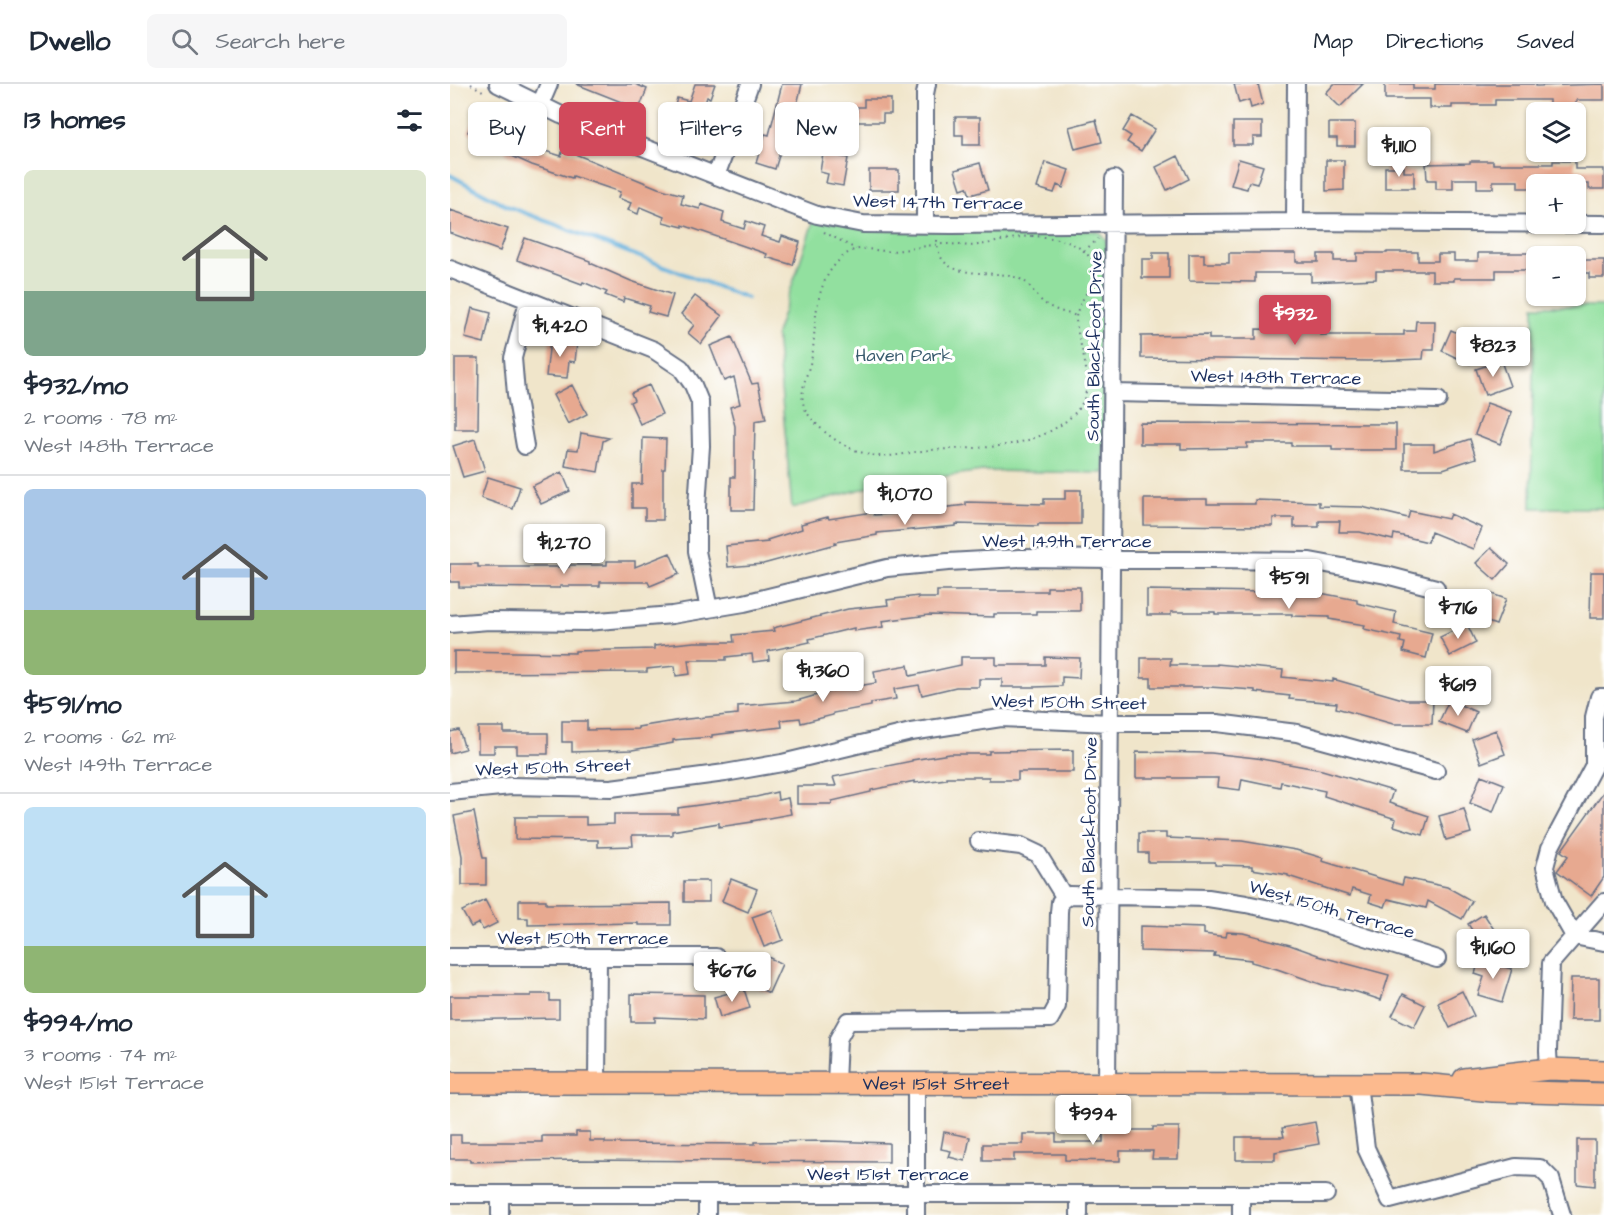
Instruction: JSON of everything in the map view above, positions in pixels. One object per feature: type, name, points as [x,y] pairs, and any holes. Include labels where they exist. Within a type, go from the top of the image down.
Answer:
[{"type":"main road","name":"West 151st Street","points":[[1422,1084],[1549,1070],[1604,1071]]},
{"type":"main road","points":[[1474,1089],[1541,1085],[1549,1070]]},
{"type":"main road","name":"West 151st Street","points":[[450,1083],[1422,1084],[1474,1089],[1604,1094]]},
{"type":"street","name":"West 147th Terrace","points":[[498,84],[534,102]]},
{"type":"street","points":[[541,102],[549,84]]},
{"type":"street","points":[[716,176],[750,84]]},
{"type":"street","points":[[927,84],[925,94],[931,225]]},
{"type":"street","points":[[1295,222],[1296,84]]},
{"type":"street","name":"West 147th Terrace","points":[[547,108],[817,215],[863,224],[1114,222],[1604,224]]},
{"type":"street","points":[[1114,179],[1114,222]]},
{"type":"street","name":"South Blackfoot Drive","points":[[1107,1083],[1114,222]]},
{"type":"street","points":[[450,268],[654,350],[681,368],[693,385],[700,402],[701,446],[697,551],[709,609]]},
{"type":"street","points":[[525,446],[516,394],[513,358],[528,301]]},
{"type":"street","name":"West 148th Terrace","points":[[1113,393],[1438,400]]},
{"type":"street","name":"West 149th Terrace","points":[[450,624],[489,621],[586,622],[672,615],[744,603],[887,568],[1020,558],[1310,561],[1386,575],[1436,588]]},
{"type":"street","points":[[1602,692],[1594,717],[1594,765],[1550,848],[1545,867],[1554,902],[1574,936],[1604,942]]},
{"type":"street","name":"West 150th Street","points":[[450,792],[511,786],[611,788],[725,773],[782,763],[911,732],[1001,718],[1110,723],[1217,723],[1297,733],[1436,771]]},
{"type":"street","points":[[836,1083],[838,1038],[848,1021],[1050,1019],[1057,1006],[1059,912],[1060,902],[1065,898],[1038,854],[1022,846],[979,841]]},
{"type":"street","name":"West 150th Terrace","points":[[1065,898],[1069,895],[1208,898],[1246,904],[1289,913],[1437,959]]},
{"type":"street","points":[[1549,1070],[1551,963],[1604,902]]},
{"type":"street","name":"West 150th Terrace","points":[[450,957],[716,957]]},
{"type":"street","points":[[597,1083],[598,957]]},
{"type":"street","points":[[916,1083],[916,1215]]},
{"type":"street","points":[[1358,1084],[1366,1148],[1390,1200],[1516,1167],[1540,1168],[1551,1179],[1562,1215]]},
{"type":"street","name":"West 151st Terrace","points":[[450,1194],[1326,1194]]},
{"type":"street","points":[[500,1194],[500,1215]]},
{"type":"street","points":[[707,1194],[707,1215]]},
{"type":"street","points":[[1079,1194],[1079,1215]]},
{"type":"street","points":[[1241,1194],[1241,1215]]},
{"type":"path","points":[[931,225],[938,255],[954,269],[1009,275],[1022,279],[1048,306],[1077,316]]},
{"type":"path","points":[[1032,236],[1070,243],[1084,251],[1094,265],[1094,277],[1077,316],[1085,360],[1086,391],[1082,404],[1070,418],[1052,430],[1026,441],[1006,446],[928,450],[888,456],[873,456],[854,450],[826,434],[809,417],[801,404],[801,394],[812,358],[817,300],[824,282],[843,255],[852,250],[862,248],[890,251],[937,245],[978,245],[1032,236]]},
{"type":"green space","name":"Haven Park","points":[[813,222],[1099,232],[1106,240],[1104,473],[982,471],[873,486],[792,508],[776,334]]},
{"type":"green space","points":[[1534,306],[1604,306],[1604,508],[1531,508]]},
{"type":"building","points":[[576,84],[635,84],[647,89],[642,102],[621,102]]},
{"type":"building","points":[[695,84],[715,84],[710,98],[707,97],[705,102],[676,102],[677,98],[689,101]]},
{"type":"building","points":[[782,84],[802,84],[798,102],[777,102]]},
{"type":"building","points":[[1234,84],[1258,84],[1263,104],[1251,108],[1249,100],[1239,103]]},
{"type":"building","points":[[1334,84],[1363,84],[1340,107],[1326,93]]},
{"type":"building","points":[[1385,84],[1413,84],[1413,89],[1435,89],[1435,84],[1536,84],[1536,86],[1604,84],[1604,100],[1576,100],[1576,102],[1495,100],[1495,105],[1452,105],[1452,108],[1430,108],[1430,99],[1385,99]]},
{"type":"building","points":[[864,99],[891,99],[891,114],[883,114],[883,122],[859,122],[859,107],[864,107]]},
{"type":"building","points":[[775,111],[775,156],[779,156],[775,169],[756,163],[758,156],[763,156],[765,134],[769,135]]},
{"type":"building","points":[[1132,116],[1155,129],[1141,151],[1127,142],[1131,136],[1123,131]]},
{"type":"building","points":[[955,117],[980,117],[980,145],[963,145],[963,135],[955,135]]},
{"type":"building","points":[[1096,120],[1102,142],[1075,149],[1069,127]]},
{"type":"building","points":[[1233,122],[1262,122],[1262,137],[1253,137],[1253,145],[1233,145]]},
{"type":"building","points":[[1329,123],[1355,123],[1355,146],[1337,146],[1337,138],[1329,138]]},
{"type":"building","points":[[547,152],[559,156],[580,156],[658,188],[683,195],[681,204],[700,209],[701,204],[724,212],[722,222],[744,229],[746,221],[764,227],[761,236],[780,242],[782,236],[800,242],[793,265],[683,225],[683,227],[663,222],[664,217],[640,207],[638,214],[628,210],[631,203],[618,198],[620,192],[532,165],[512,156],[547,156]]},
{"type":"building","points":[[823,156],[848,158],[843,186],[826,183],[828,174],[820,172]]},
{"type":"building","points":[[1178,156],[1189,179],[1167,190],[1156,167]]},
{"type":"building","points":[[1239,159],[1263,166],[1257,184],[1249,182],[1247,189],[1231,185]]},
{"type":"building","points":[[1326,160],[1344,160],[1344,190],[1326,191]]},
{"type":"building","points":[[1470,161],[1493,161],[1493,164],[1575,162],[1575,169],[1604,169],[1604,189],[1589,189],[1589,184],[1586,184],[1586,174],[1526,174],[1526,188],[1518,188],[1518,181],[1493,181],[1493,188],[1477,188],[1477,179],[1453,179],[1453,189],[1436,189],[1436,180],[1427,180],[1426,164],[1470,163]]},
{"type":"building","points":[[1045,162],[1069,170],[1063,188],[1057,185],[1054,193],[1037,188]]},
{"type":"building","points":[[980,163],[988,190],[970,195],[967,187],[961,189],[955,170]]},
{"type":"building","points":[[1385,167],[1404,167],[1404,172],[1414,172],[1414,188],[1385,188]]},
{"type":"building","points":[[869,170],[899,170],[899,190],[869,190]]},
{"type":"building","points":[[450,210],[508,229],[500,251],[450,233]]},
{"type":"building","points":[[525,238],[590,261],[631,281],[673,295],[666,317],[648,312],[650,306],[624,298],[623,302],[583,282],[582,284],[517,260]]},
{"type":"building","points":[[1418,252],[1418,261],[1438,261],[1438,254],[1454,254],[1454,261],[1478,261],[1478,253],[1526,253],[1526,270],[1496,270],[1496,278],[1454,278],[1454,281],[1432,281],[1432,271],[1376,271],[1376,279],[1311,282],[1311,273],[1255,273],[1255,282],[1189,281],[1189,254],[1204,254],[1204,263],[1229,263],[1229,253],[1296,253],[1296,262],[1318,262],[1318,254],[1334,254],[1334,261],[1357,261],[1357,253]]},
{"type":"building","points":[[1153,253],[1169,253],[1169,278],[1142,278],[1142,259],[1153,259]]},
{"type":"building","points":[[1586,260],[1604,260],[1604,278],[1589,278],[1589,273],[1586,273]]},
{"type":"building","points":[[695,296],[722,316],[701,344],[688,333],[694,325],[681,314]]},
{"type":"building","points":[[472,308],[491,313],[484,343],[465,338]]},
{"type":"building","points":[[1416,321],[1435,321],[1434,350],[1424,350],[1423,359],[1368,361],[1141,358],[1141,336],[1209,335],[1209,339],[1256,339],[1256,329],[1320,331],[1320,335],[1404,335],[1404,331],[1415,331]]},
{"type":"building","points":[[1451,330],[1480,343],[1470,364],[1442,351]]},
{"type":"building","points":[[732,337],[752,384],[758,383],[766,419],[755,421],[753,510],[731,510],[731,477],[735,477],[735,426],[730,407],[740,404],[734,377],[724,381],[710,346]]},
{"type":"building","points":[[550,340],[577,343],[575,362],[569,361],[567,378],[546,376]]},
{"type":"building","points":[[455,358],[479,358],[478,429],[455,429]]},
{"type":"building","points":[[1501,361],[1510,386],[1485,395],[1476,369]]},
{"type":"building","points":[[572,385],[587,414],[568,424],[553,395]]},
{"type":"building","points":[[649,385],[662,414],[640,424],[630,402],[634,400],[631,393]]},
{"type":"building","points":[[1487,403],[1512,412],[1500,444],[1475,434]]},
{"type":"building","points":[[1140,423],[1396,424],[1396,450],[1332,450],[1332,446],[1291,446],[1291,443],[1247,443],[1247,448],[1181,449],[1181,444],[1140,444]]},
{"type":"building","points":[[581,433],[609,438],[603,441],[598,472],[565,466],[568,449],[578,450]]},
{"type":"building","points":[[643,438],[666,439],[665,469],[663,469],[663,520],[645,520],[645,508],[632,508],[632,484],[642,484]]},
{"type":"building","points":[[475,439],[485,471],[463,477],[453,446]]},
{"type":"building","points":[[1470,439],[1476,458],[1443,469],[1404,469],[1404,444],[1434,444],[1434,451]]},
{"type":"building","points":[[562,472],[570,491],[541,504],[532,486]]},
{"type":"building","points":[[488,477],[520,487],[513,509],[481,498]]},
{"type":"building","points":[[1065,490],[1081,490],[1081,524],[1038,524],[1038,526],[956,524],[956,526],[877,533],[877,535],[835,542],[836,544],[763,564],[728,567],[726,546],[768,542],[767,540],[802,529],[801,524],[828,517],[829,519],[873,512],[874,515],[922,512],[922,510],[966,505],[966,502],[1044,504],[1044,499],[1065,499]]},
{"type":"building","points":[[1144,499],[1207,499],[1207,504],[1255,504],[1255,500],[1319,502],[1319,506],[1362,507],[1408,518],[1410,511],[1448,519],[1450,514],[1482,528],[1473,549],[1431,532],[1428,542],[1394,534],[1393,540],[1360,532],[1339,532],[1340,521],[1319,521],[1319,527],[1294,527],[1294,518],[1273,518],[1273,526],[1144,525]]},
{"type":"building","points":[[1491,548],[1509,564],[1495,580],[1476,563]]},
{"type":"building","points":[[670,553],[679,574],[650,586],[648,582],[600,582],[600,586],[560,586],[560,588],[459,587],[459,582],[450,582],[450,564],[478,564],[478,567],[569,567],[569,565],[607,565],[607,561],[635,561],[635,567]]},
{"type":"building","points":[[1591,572],[1604,572],[1604,618],[1590,618]]},
{"type":"building","points":[[1047,587],[1080,587],[1080,611],[1036,611],[1036,614],[994,614],[994,617],[929,615],[882,621],[883,627],[854,631],[854,628],[809,639],[810,642],[768,651],[769,660],[753,662],[752,654],[726,657],[726,660],[688,660],[690,674],[676,676],[675,666],[647,669],[647,672],[454,673],[454,651],[575,653],[575,651],[654,649],[654,646],[694,642],[734,642],[733,635],[774,631],[773,628],[848,609],[888,605],[887,600],[918,596],[918,598],[937,598],[937,591],[1047,591]]},
{"type":"building","points":[[1147,590],[1320,593],[1357,600],[1357,603],[1396,612],[1394,624],[1432,633],[1426,658],[1403,652],[1405,643],[1400,642],[1401,637],[1364,629],[1365,625],[1329,619],[1329,617],[1292,616],[1292,614],[1215,614],[1215,612],[1171,612],[1171,615],[1147,615]]},
{"type":"building","points":[[1486,592],[1506,599],[1496,625],[1476,618]]},
{"type":"building","points":[[1467,624],[1476,643],[1450,656],[1440,637]]},
{"type":"building","points":[[961,657],[996,657],[996,665],[1045,665],[1045,657],[1080,658],[1079,678],[1062,677],[1062,686],[1035,687],[1002,687],[1002,679],[979,679],[979,687],[956,687],[922,695],[919,685],[894,689],[896,699],[871,703],[871,706],[833,713],[833,715],[801,723],[800,718],[781,720],[782,727],[673,740],[673,743],[632,750],[572,752],[572,742],[562,742],[562,721],[587,721],[587,730],[638,729],[638,727],[687,719],[738,714],[738,706],[796,701],[835,690],[876,683],[874,671],[908,665],[910,676],[961,665]]},
{"type":"building","points":[[1141,658],[1171,658],[1170,665],[1217,664],[1283,670],[1282,677],[1333,682],[1333,679],[1406,700],[1433,700],[1432,724],[1393,724],[1336,708],[1337,703],[1289,699],[1290,696],[1255,692],[1255,690],[1151,687],[1151,678],[1141,678]]},
{"type":"building","points":[[1449,700],[1476,712],[1467,733],[1439,722]]},
{"type":"building","points":[[478,727],[504,727],[504,733],[548,733],[548,754],[517,754],[517,746],[494,746],[494,753],[478,753]]},
{"type":"building","points":[[459,730],[465,749],[450,753],[450,732]]},
{"type":"building","points":[[1496,730],[1505,754],[1481,763],[1472,739]]},
{"type":"building","points":[[1073,750],[1073,772],[1018,772],[1018,780],[946,777],[946,779],[915,783],[915,781],[871,790],[871,792],[832,801],[832,804],[797,804],[797,786],[836,786],[833,777],[912,760],[950,754],[989,754],[989,751]]},
{"type":"building","points":[[1136,752],[1211,753],[1256,758],[1322,770],[1393,791],[1389,803],[1429,816],[1423,835],[1394,826],[1396,819],[1324,796],[1325,791],[1281,782],[1280,787],[1242,779],[1240,790],[1217,787],[1218,778],[1136,778]]},
{"type":"building","points":[[1481,775],[1504,784],[1493,812],[1470,803]]},
{"type":"building","points":[[1604,791],[1604,877],[1591,896],[1557,871],[1568,856],[1561,851]]},
{"type":"building","points":[[777,792],[778,800],[788,798],[791,814],[719,827],[719,823],[672,831],[672,835],[632,835],[633,846],[598,847],[598,840],[515,839],[515,817],[586,817],[586,825],[614,824],[614,814],[678,814],[678,808]]},
{"type":"building","points":[[1464,809],[1471,833],[1446,840],[1439,816]]},
{"type":"building","points":[[474,812],[483,858],[486,858],[486,885],[462,885],[462,856],[454,816]]},
{"type":"building","points":[[1139,833],[1166,833],[1166,838],[1242,841],[1296,850],[1323,858],[1322,861],[1402,885],[1404,878],[1447,887],[1472,901],[1462,919],[1428,901],[1426,908],[1388,899],[1385,907],[1369,902],[1371,895],[1352,889],[1350,896],[1288,875],[1252,869],[1252,866],[1215,865],[1215,862],[1148,862],[1148,853],[1139,853]]},
{"type":"building","points":[[731,879],[757,889],[748,912],[722,901]]},
{"type":"building","points":[[684,881],[709,881],[709,902],[684,902]]},
{"type":"building","points":[[485,900],[497,923],[483,930],[479,923],[471,927],[462,911]]},
{"type":"building","points":[[519,900],[546,900],[546,904],[671,903],[671,925],[638,925],[638,923],[528,925],[528,918],[519,918]]},
{"type":"building","points":[[772,910],[783,940],[764,947],[752,917]]},
{"type":"building","points":[[1484,914],[1502,942],[1486,952],[1468,924]]},
{"type":"building","points":[[1140,926],[1204,928],[1204,934],[1226,937],[1227,932],[1243,933],[1389,975],[1381,1000],[1323,985],[1251,962],[1251,960],[1214,956],[1215,953],[1140,951]]},
{"type":"building","points":[[764,955],[782,964],[769,993],[750,984]]},
{"type":"building","points":[[1479,960],[1512,969],[1502,1002],[1478,995],[1484,977],[1475,974]]},
{"type":"building","points":[[1571,978],[1599,978],[1599,1020],[1570,1020]]},
{"type":"building","points":[[744,989],[750,1008],[720,1017],[714,997]]},
{"type":"building","points":[[1462,991],[1474,1016],[1450,1028],[1438,1003]]},
{"type":"building","points":[[531,994],[550,994],[550,1001],[559,1001],[559,1018],[450,1020],[450,996],[531,996]]},
{"type":"building","points":[[631,994],[704,995],[704,1019],[655,1017],[655,1022],[631,1022]]},
{"type":"building","points":[[1403,994],[1425,1005],[1414,1027],[1392,1016]]},
{"type":"building","points":[[1315,1122],[1319,1144],[1275,1152],[1275,1160],[1236,1160],[1236,1137],[1284,1137],[1282,1128]]},
{"type":"building","points":[[1153,1127],[1179,1127],[1178,1159],[1152,1159],[1153,1151],[1120,1151],[1120,1161],[1065,1160],[1065,1154],[1014,1154],[1014,1161],[983,1161],[983,1144],[1023,1144],[1023,1134],[1056,1134],[1056,1142],[1103,1142],[1103,1130],[1153,1130]]},
{"type":"building","points":[[576,1132],[590,1132],[590,1141],[605,1141],[605,1143],[755,1144],[755,1142],[826,1141],[889,1143],[889,1162],[576,1160],[470,1162],[470,1159],[450,1159],[450,1135],[461,1135],[461,1142],[542,1142],[542,1136],[576,1136]]},
{"type":"building","points":[[944,1132],[970,1137],[965,1161],[949,1157],[951,1151],[941,1149]]},
{"type":"building","points":[[1577,1140],[1595,1140],[1595,1186],[1577,1184]]},
{"type":"waterway","points":[[450,175],[507,206],[747,298]]}]
